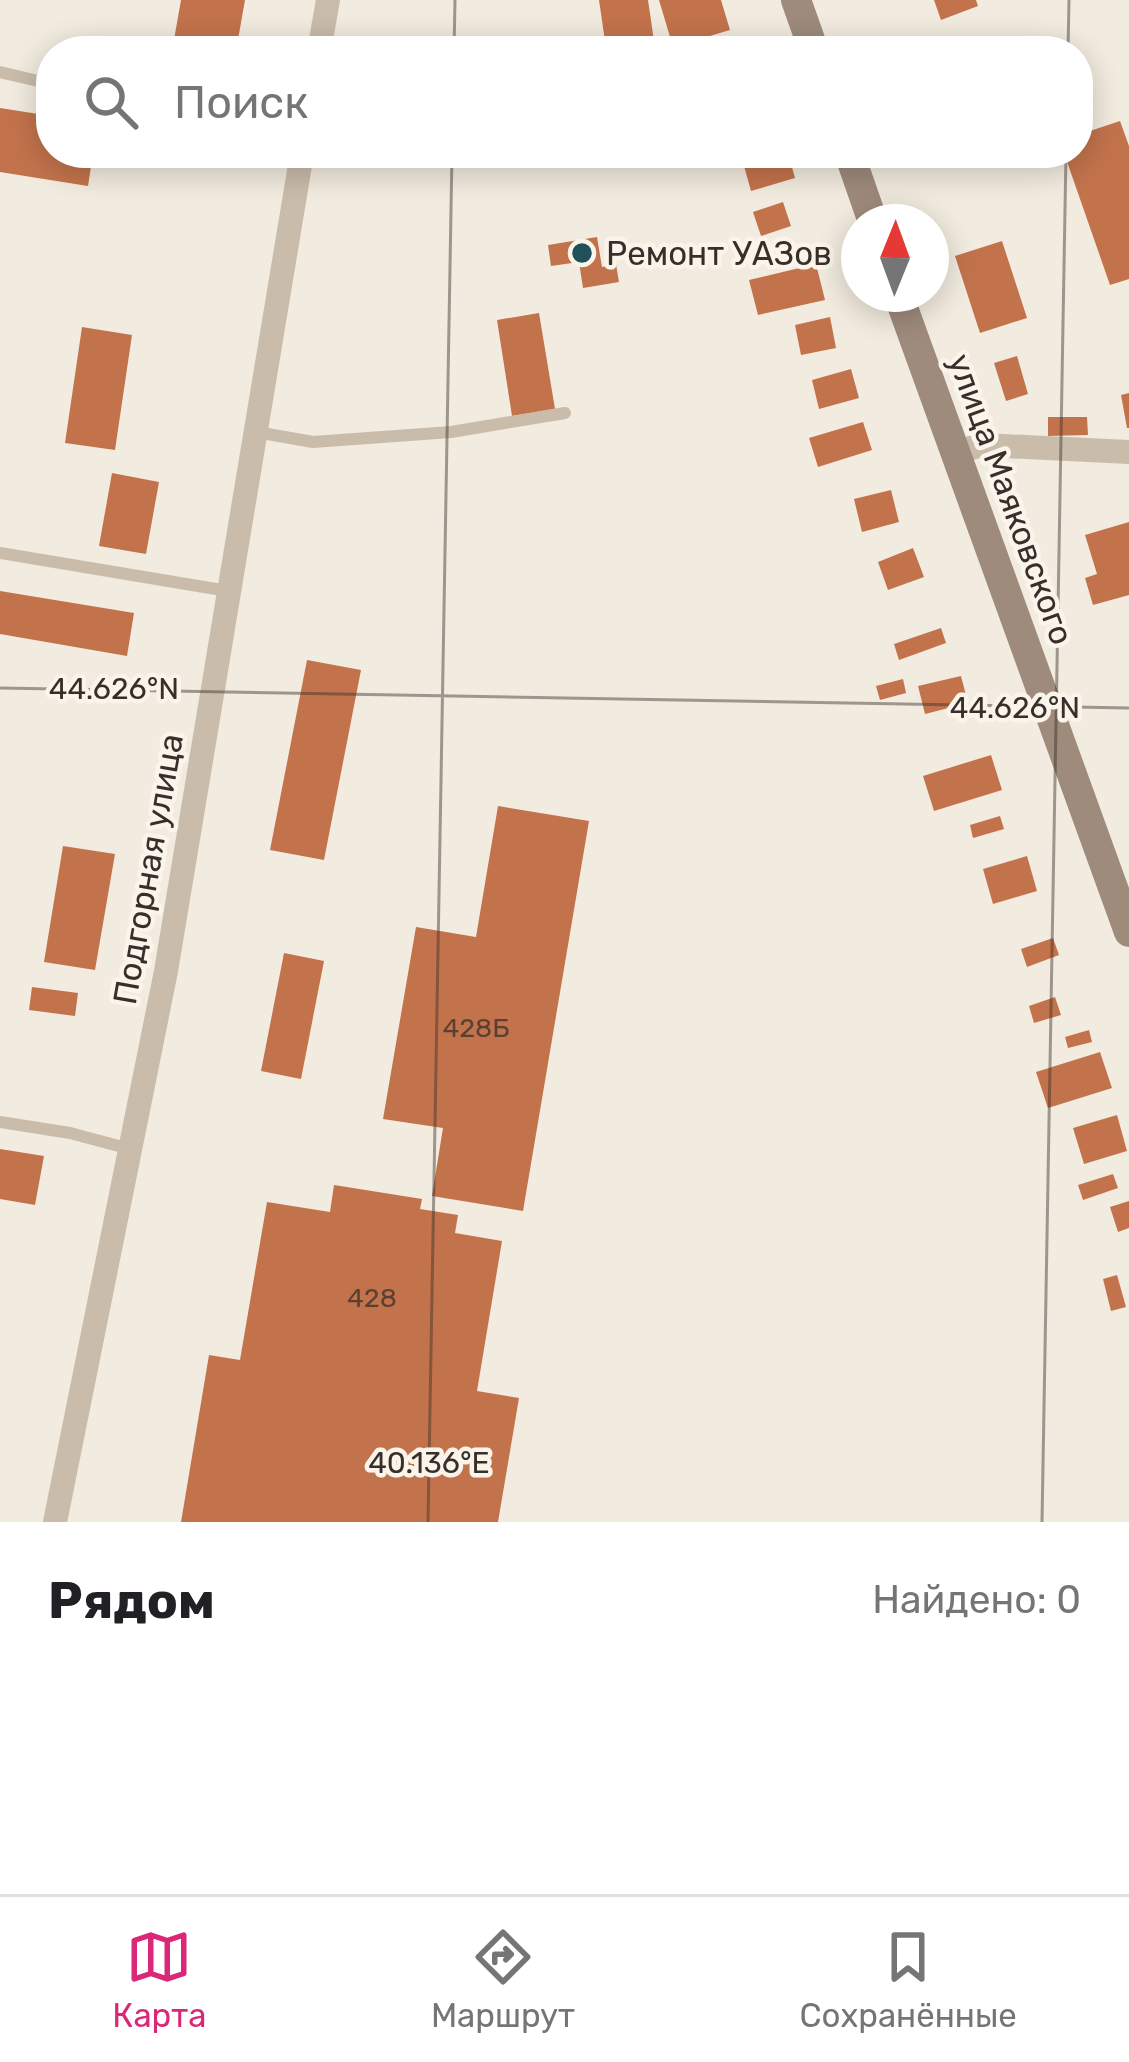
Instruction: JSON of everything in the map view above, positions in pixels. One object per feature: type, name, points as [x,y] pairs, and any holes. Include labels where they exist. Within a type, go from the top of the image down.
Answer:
[{"type":"street","points":[[322,36],[328,0]]},
{"type":"street","points":[[796,0],[809,36]]},
{"type":"street","name":"Подгорная улица","points":[[55,1522],[166,971],[299,168]]},
{"type":"street","points":[[854,168],[867,204]]},
{"type":"street","name":"улица Маяковского","points":[[904,312],[1129,932]]},
{"type":"street","points":[[955,452],[983,445],[1129,452]]},
{"type":"lane","points":[[0,72],[36,80]]},
{"type":"lane","points":[[255,432],[314,442],[452,432],[565,413]]},
{"type":"lane","points":[[0,553],[229,591]]},
{"type":"lane","points":[[0,1122],[70,1133],[130,1150]]},
{"type":"building","points":[[181,0],[245,0],[239,36],[175,36]]},
{"type":"building","points":[[599,0],[648,0],[653,36],[604,36]]},
{"type":"building","points":[[659,0],[721,0],[730,30],[710,36],[670,36]]},
{"type":"building","points":[[934,0],[976,0],[978,6],[941,20]]},
{"type":"building","points":[[0,108],[36,114],[36,168],[91,168],[88,186],[0,172]]},
{"type":"building","points":[[1120,121],[1129,146],[1129,279],[1110,285],[1069,168],[1093,168],[1093,130]]},
{"type":"building","points":[[745,168],[792,168],[795,178],[751,191]]},
{"type":"building","points":[[783,202],[791,226],[761,236],[753,212]]},
{"type":"building","points":[[597,237],[602,267],[616,264],[619,282],[583,288],[579,262],[551,266],[548,245]]},
{"type":"building","points":[[1002,241],[1027,318],[980,333],[955,256]]},
{"type":"building","points":[[816,264],[825,300],[758,315],[749,280]]},
{"type":"building","points":[[539,313],[555,409],[512,416],[497,320]]},
{"type":"building","points":[[830,317],[836,348],[801,355],[795,325]]},
{"type":"building","points":[[82,327],[132,335],[115,450],[65,443]]},
{"type":"building","points":[[1017,356],[1028,394],[1006,401],[994,363]]},
{"type":"building","points":[[851,369],[859,398],[819,409],[812,380]]},
{"type":"building","points":[[1129,393],[1129,428],[1127,428],[1121,395]]},
{"type":"building","points":[[1048,417],[1087,417],[1088,435],[1048,436]]},
{"type":"building","points":[[863,422],[872,450],[818,467],[809,438]]},
{"type":"building","points":[[112,473],[159,482],[146,554],[99,546]]},
{"type":"building","points":[[891,490],[899,522],[862,532],[854,499]]},
{"type":"building","points":[[1129,522],[1129,595],[1093,605],[1085,578],[1097,574],[1085,535]]},
{"type":"building","points":[[913,548],[924,577],[888,590],[878,562]]},
{"type":"building","points":[[0,591],[134,613],[127,656],[0,634]]},
{"type":"building","points":[[941,628],[946,643],[899,660],[894,644]]},
{"type":"building","points":[[307,660],[361,670],[324,860],[270,850]]},
{"type":"building","points":[[961,676],[968,703],[925,714],[918,686]]},
{"type":"building","points":[[903,679],[906,693],[880,700],[876,686]]},
{"type":"building","points":[[991,755],[1002,790],[934,811],[923,776]]},
{"type":"building","points":[[498,806],[589,821],[523,1211],[432,1196],[443,1128],[383,1119],[416,927],[476,937]]},
{"type":"building","points":[[1000,816],[1004,829],[973,838],[970,825]]},
{"type":"building","points":[[63,846],[115,854],[95,970],[44,962]]},
{"type":"building","points":[[1027,856],[1037,891],[993,904],[983,869]]},
{"type":"building","points":[[1053,938],[1059,955],[1027,967],[1021,949]]},
{"type":"building","points":[[284,953],[324,961],[301,1079],[261,1071]]},
{"type":"building","points":[[32,987],[78,993],[75,1016],[29,1010]]},
{"type":"building","points":[[1055,997],[1061,1015],[1034,1023],[1029,1006]]},
{"type":"building","points":[[1089,1030],[1092,1042],[1068,1048],[1065,1037]]},
{"type":"building","points":[[1100,1052],[1112,1088],[1048,1108],[1036,1072]]},
{"type":"building","points":[[1117,1115],[1127,1151],[1084,1164],[1073,1128]]},
{"type":"building","points":[[0,1149],[44,1156],[35,1205],[0,1199]]},
{"type":"building","points":[[1113,1174],[1118,1188],[1083,1200],[1078,1185]]},
{"type":"building","points":[[334,1185],[422,1199],[420,1209],[458,1215],[455,1233],[502,1241],[477,1391],[519,1398],[498,1522],[181,1522],[209,1355],[240,1360],[267,1202],[330,1212]]},
{"type":"building","points":[[1129,1201],[1129,1228],[1118,1232],[1110,1207]]},
{"type":"building","points":[[1117,1275],[1126,1307],[1111,1311],[1103,1279]]},
{"type":"place","name":"Ремонт УАЗов","points":[[582,253]]}]
